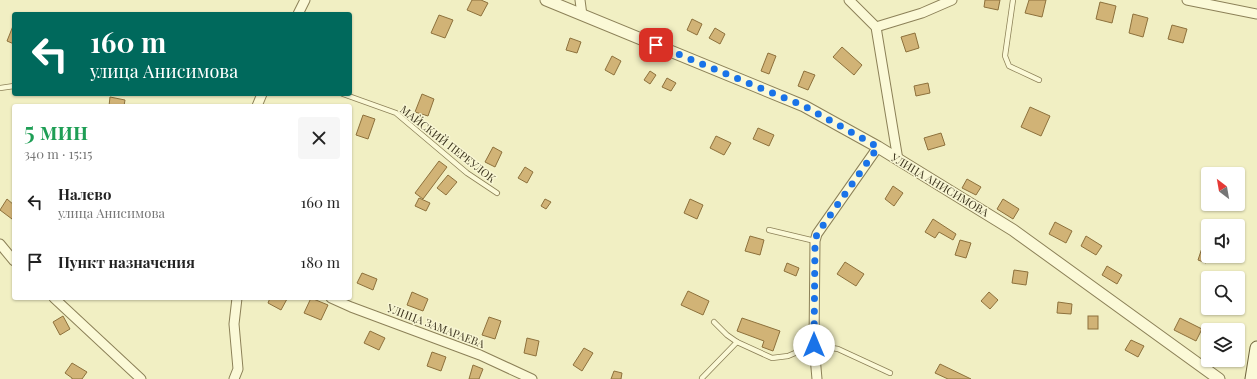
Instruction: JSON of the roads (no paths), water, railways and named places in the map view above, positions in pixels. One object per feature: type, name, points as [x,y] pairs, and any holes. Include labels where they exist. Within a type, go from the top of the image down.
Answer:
[{"type":"main road","points":[[1252,379],[1257,348]]},
{"type":"street","points":[[299,12],[305,0]]},
{"type":"street","name":"УЛИЦА АНИСИМОВА","points":[[546,0],[804,106],[878,147],[1013,230],[1214,378]]},
{"type":"street","points":[[580,0],[582,15]]},
{"type":"street","points":[[849,0],[876,27],[898,160]]},
{"type":"street","points":[[876,27],[922,13],[952,0]]},
{"type":"street","points":[[1187,0],[1257,14]]},
{"type":"street","points":[[817,379],[814,345],[815,241],[817,234],[878,147]]},
{"type":"street","points":[[0,244],[12,259]]},
{"type":"street","points":[[56,300],[141,379]]},
{"type":"street","points":[[234,379],[238,369],[234,324],[237,300]]},
{"type":"street","name":"УЛИЦА ЗАМАРАЕВА","points":[[335,300],[480,355],[532,379]]},
{"type":"lane","points":[[1013,0],[1005,56],[1008,66],[1039,80]]},
{"type":"lane","points":[[0,88],[12,86]]},
{"type":"lane","name":"МАЙСКИЙ ПЕРЕУЛОК","points":[[349,96],[396,112],[462,169],[496,193]]},
{"type":"lane","points":[[769,230],[815,241]]},
{"type":"lane","points":[[714,322],[727,335],[737,342],[772,358],[788,356],[814,345],[838,349],[890,373]]},
{"type":"lane","points":[[702,378],[737,342]]}]
